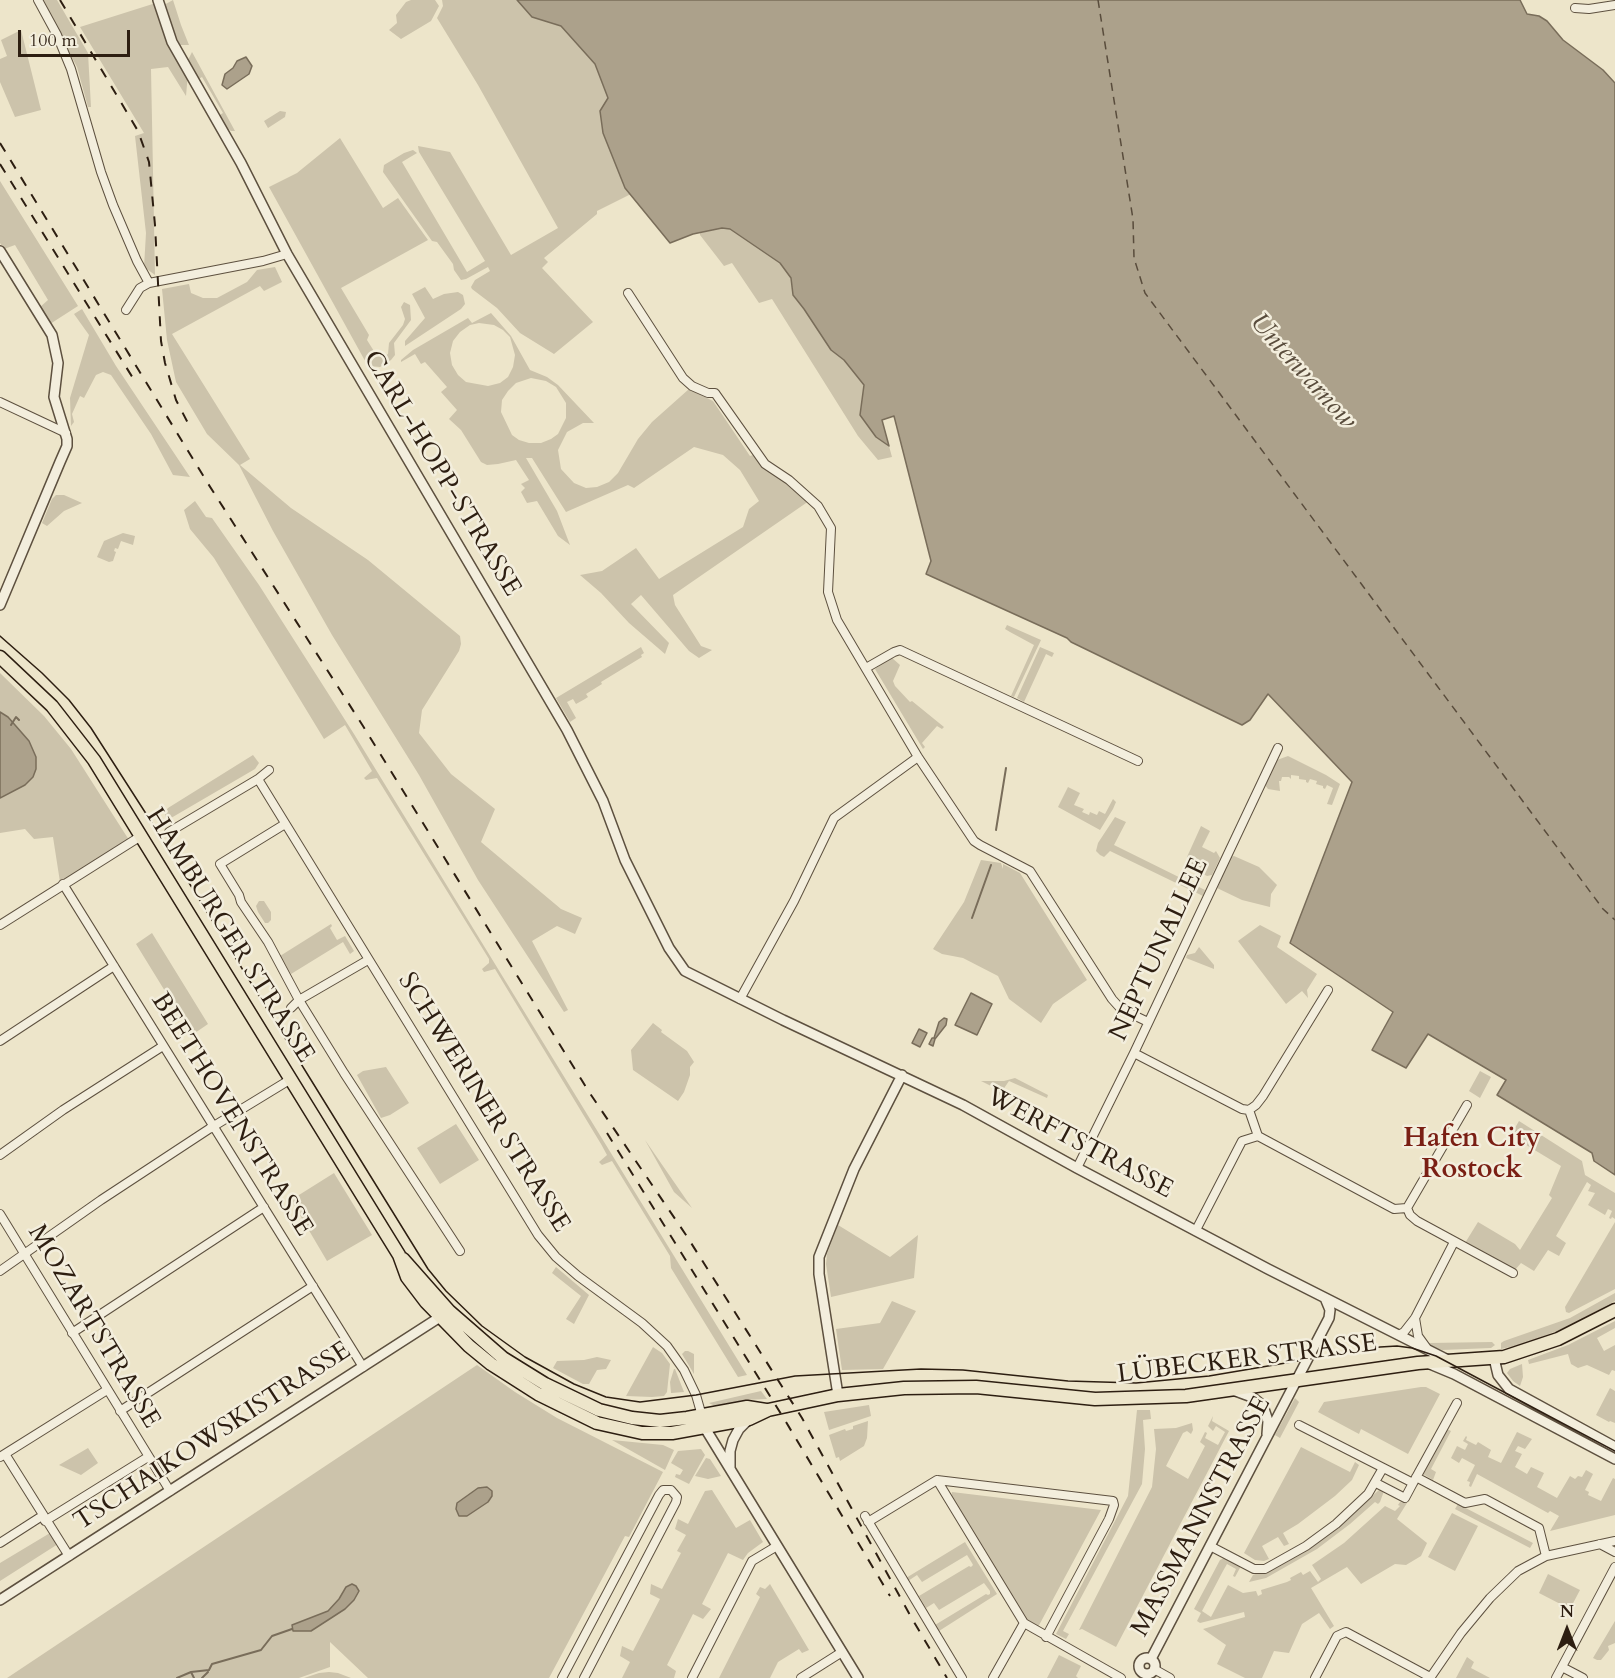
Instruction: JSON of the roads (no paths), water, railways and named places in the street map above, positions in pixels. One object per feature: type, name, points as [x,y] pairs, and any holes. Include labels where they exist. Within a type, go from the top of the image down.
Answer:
[{"type":"main road","name":"HAMBURGER STRASSE","points":[[0,657],[18,672],[67,723],[94,760],[399,1256],[407,1277],[444,1314],[469,1346],[504,1373],[538,1394],[597,1423],[624,1430],[668,1434],[703,1422]]},
{"type":"main road","name":"LÜBECKER STRASSE","points":[[703,1422],[748,1419],[768,1410],[838,1395],[904,1388],[994,1388],[1064,1397],[1117,1400],[1163,1398],[1425,1362],[1504,1357],[1558,1339],[1615,1310]]},
{"type":"main road","name":"LÜBECKER STRASSE","points":[[703,1422],[747,1407],[768,1410]]},
{"type":"street","points":[[38,0],[71,69],[113,205],[149,283]]},
{"type":"street","name":"CARL-HOPP-STRASSE","points":[[158,0],[172,42],[241,163],[287,254],[567,730],[603,801],[625,860],[669,948],[685,971]]},
{"type":"street","points":[[1575,9],[1615,5]]},
{"type":"street","points":[[0,250],[52,335],[57,363],[54,397],[66,433],[67,446],[0,605]]},
{"type":"street","points":[[126,310],[134,295],[149,283],[263,261],[287,254]]},
{"type":"street","points":[[628,293],[683,378],[692,386],[708,393],[715,393],[765,464],[789,480],[818,506],[831,528],[828,583],[832,609],[918,757],[974,841],[1030,871],[1112,999],[1121,1009],[1148,1022]]},
{"type":"street","points":[[0,402],[66,433]]},
{"type":"street","points":[[866,668],[900,650],[1138,761]]},
{"type":"street","name":"NEPTUNALLEE","points":[[1077,1168],[1278,748]]},
{"type":"street","points":[[740,999],[772,943],[834,818],[918,757]]},
{"type":"street","points":[[169,832],[258,779],[269,770]]},
{"type":"street","name":"SCHWERINER STRASSE","points":[[258,779],[519,1206],[556,1257],[642,1323],[664,1343],[684,1370],[693,1388],[703,1422]]},
{"type":"street","points":[[285,824],[220,864],[344,1073],[460,1251]]},
{"type":"street","points":[[0,925],[141,836]]},
{"type":"street","name":"BEETHOVENSTRASSE","points":[[63,884],[363,1367]]},
{"type":"street","name":"SCHWERINER STRASSE","points":[[291,1008],[299,1000],[368,960]]},
{"type":"street","points":[[0,1041],[114,966]]},
{"type":"street","name":"WERFTSTRASSE","points":[[685,971],[963,1105],[1077,1168],[1450,1361]]},
{"type":"street","points":[[1134,1053],[1242,1109],[1249,1110],[1263,1096],[1328,990]]},
{"type":"street","points":[[0,1155],[63,1110],[163,1046]]},
{"type":"street","points":[[838,1395],[819,1274],[819,1257],[854,1169],[902,1075]]},
{"type":"street","points":[[0,1271],[214,1126],[291,1079]]},
{"type":"street","points":[[1407,1209],[1467,1105]]},
{"type":"street","points":[[1249,1110],[1258,1136],[1394,1209],[1407,1209]]},
{"type":"street","points":[[1196,1230],[1242,1141],[1258,1136]]},
{"type":"street","points":[[72,1333],[264,1207]]},
{"type":"street","points":[[1407,1209],[1417,1221],[1513,1273]]},
{"type":"street","name":"MOZARTSTRASSE","points":[[0,1214],[170,1491]]},
{"type":"street","points":[[1399,1335],[1415,1318],[1454,1242]]},
{"type":"street","points":[[120,1411],[313,1286]]},
{"type":"street","name":"MASSMANNSTRASSE","points":[[1151,1659],[1329,1318],[1325,1298]]},
{"type":"street","name":"TSCHAIKOWSKISTRASSE","points":[[0,1600],[444,1314]]},
{"type":"street","points":[[1415,1318],[1418,1336],[1426,1347]]},
{"type":"street","points":[[1494,1358],[1498,1375],[1509,1389],[1615,1448]]},
{"type":"street","points":[[1425,1362],[1461,1378],[1615,1459]]},
{"type":"street","points":[[69,1556],[2,1455],[107,1390]]},
{"type":"street","points":[[1233,1390],[1252,1397],[1263,1406],[1268,1420],[1265,1442]]},
{"type":"street","points":[[1376,1483],[1406,1498],[1456,1403]]},
{"type":"street","points":[[730,1468],[730,1450],[733,1440],[748,1419]]},
{"type":"street","points":[[703,1422],[858,1678]]},
{"type":"street","points":[[1299,1425],[1383,1468],[1465,1503],[1485,1499],[1539,1528],[1546,1556]]},
{"type":"street","name":"TSCHAIKOWSKISTRASSE","points":[[0,1543],[148,1457]]},
{"type":"street","points":[[1210,1546],[1254,1569],[1265,1569],[1306,1546],[1336,1524],[1368,1494],[1383,1468]]},
{"type":"street","points":[[937,1480],[1024,1623],[1120,1678]]},
{"type":"street","points":[[962,1678],[867,1519],[937,1480],[1113,1501],[1114,1505],[1109,1519],[1046,1637]]},
{"type":"street","points":[[562,1678],[659,1495],[663,1490],[672,1490],[677,1497],[676,1502],[584,1678]]},
{"type":"street","points":[[1315,1678],[1337,1636],[1346,1632],[1430,1677],[1453,1643],[1490,1598],[1518,1571],[1546,1556],[1615,1541]]},
{"type":"street","points":[[1600,1544],[1615,1552]]},
{"type":"street","points":[[692,1678],[752,1561],[777,1546]]},
{"type":"street","points":[[1556,1678],[1615,1567]]},
{"type":"street","points":[[993,1678],[1024,1623]]},
{"type":"street","points":[[801,1678],[842,1652]]},
{"type":"street","name":"MASSMANNSTRASSE","points":[[1143,1659],[1151,1659],[1155,1664],[1154,1669],[1142,1675],[1140,1663],[1143,1659]]},
{"type":"street","points":[[1562,1667],[1583,1678]]},
{"type":"street","points":[[1154,1669],[1170,1678]]},
{"type":"water","name":"Unterwarnow","points":[[517,0],[1520,0],[1527,14],[1539,16],[1547,21],[1563,40],[1603,70],[1615,83],[1615,1175],[1594,1161],[1592,1153],[1497,1095],[1506,1080],[1428,1034],[1406,1068],[1372,1050],[1393,1012],[1290,943],[1352,782],[1268,694],[1250,720],[1242,725],[1071,642],[1067,638],[926,574],[931,561],[894,416],[882,420],[889,446],[876,437],[860,415],[864,385],[844,360],[831,350],[793,295],[791,278],[780,263],[730,229],[722,228],[693,234],[670,243],[625,188],[603,133],[600,111],[608,98],[595,64],[561,26],[532,17]]},
{"type":"water","points":[[246,57],[252,66],[249,74],[227,89],[222,85],[225,74],[233,68],[237,61]]},
{"type":"water","points":[[0,712],[8,717],[29,741],[36,757],[36,769],[33,777],[25,785],[0,798]]},
{"type":"water","points":[[971,993],[992,1004],[977,1035],[955,1025]]},
{"type":"water","points":[[944,1018],[947,1019],[946,1025],[935,1039],[933,1046],[929,1044],[934,1038],[939,1022]]},
{"type":"water","points":[[919,1029],[927,1033],[920,1047],[912,1043]]},
{"type":"water","points":[[487,1487],[492,1491],[488,1502],[467,1516],[459,1516],[456,1509],[457,1503],[478,1488]]},
{"type":"water","points":[[352,1584],[359,1591],[345,1609],[311,1631],[293,1631],[292,1625],[328,1611],[346,1587]]},
{"type":"waterway","points":[[11,725],[16,717],[19,720]]},
{"type":"waterway","points":[[996,830],[1006,768]]},
{"type":"waterway","points":[[972,918],[991,865]]},
{"type":"waterway","points":[[177,1678],[191,1672],[209,1670],[212,1664],[261,1650],[272,1636],[292,1629]]},
{"type":"waterway","points":[[191,1672],[194,1678]]},
{"type":"waterway","points":[[202,1678],[208,1672]]},
{"type":"tram line","points":[[0,636],[69,700],[91,728],[428,1269],[446,1291],[482,1326],[525,1357],[574,1384],[606,1397],[640,1402],[696,1395],[795,1376],[921,1369],[963,1370],[1068,1381],[1136,1383],[1209,1376],[1397,1346],[1436,1356],[1615,1451]]},
{"type":"railway","points":[[60,0],[138,131],[149,162],[161,341],[176,400],[191,429]]},
{"type":"railway","points":[[0,143],[207,482],[363,726],[589,1092],[686,1235],[802,1418],[947,1678]]},
{"type":"railway","points":[[0,164],[136,383]]},
{"type":"railway","points":[[607,1133],[786,1422],[890,1596]]},
{"type":"district","name":"Hafen City Rostock","points":[[1472,1156]]}]
